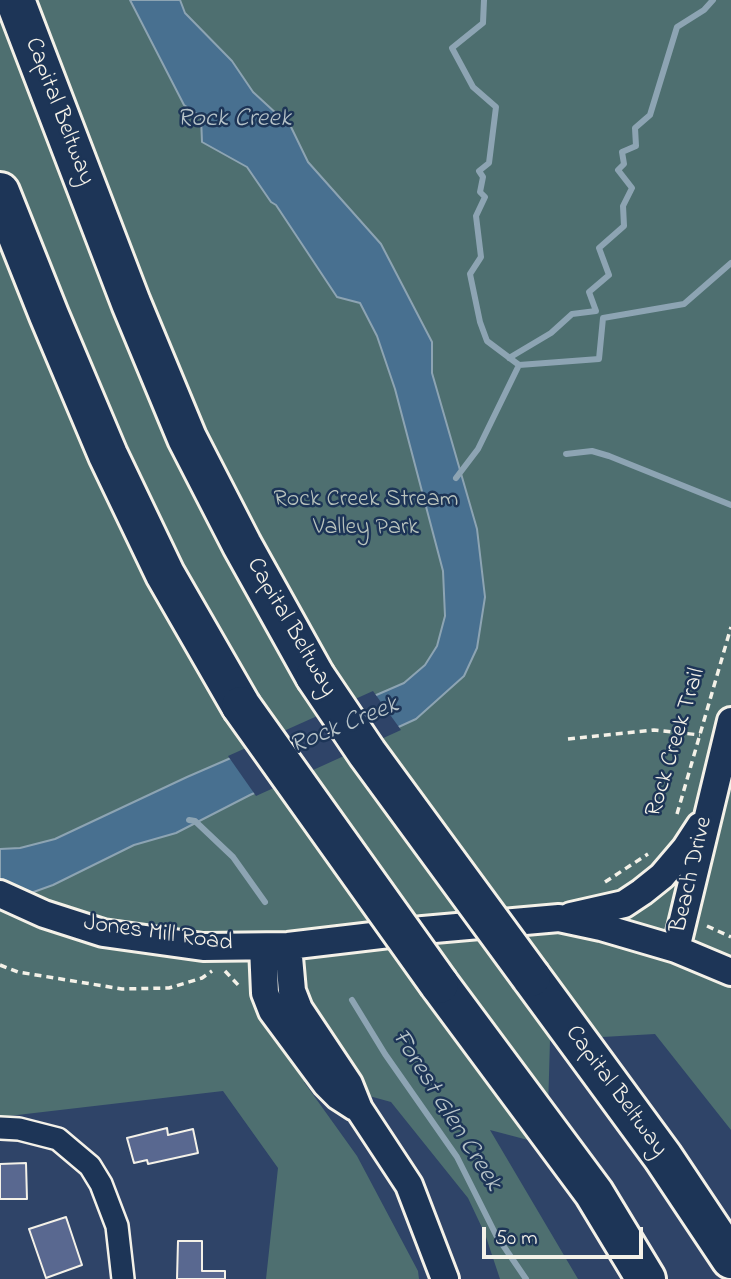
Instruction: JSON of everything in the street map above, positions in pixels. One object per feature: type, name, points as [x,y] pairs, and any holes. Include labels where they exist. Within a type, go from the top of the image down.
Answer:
[{"type":"highway","name":"Capital Beltway","points":[[15,0],[131,303],[187,438],[242,545],[315,676],[367,753],[663,1157],[731,1259]]},
{"type":"highway","points":[[0,192],[48,316],[108,455],[165,574],[241,706],[439,984],[594,1193],[646,1279]]},
{"type":"street","name":"Beach Drive","points":[[676,948],[728,730]]},
{"type":"street","points":[[559,918],[624,904],[642,892],[662,876],[685,849],[708,812]]},
{"type":"street","name":"Jones Mill Road","points":[[0,894],[44,914],[103,933],[203,947],[275,946],[559,918]]},
{"type":"street","points":[[559,918],[676,948],[731,972]]},
{"type":"street","points":[[275,946],[299,1009],[349,1084],[359,1109],[409,1185],[445,1279]]},
{"type":"street","points":[[0,1128],[19,1129],[58,1139],[90,1166],[101,1184],[117,1226],[123,1279]]},
{"type":"path","name":"Rock Creek Trail","points":[[674,821],[682,802],[731,627]]},
{"type":"path","points":[[568,739],[654,730],[699,735],[728,730]]},
{"type":"path","name":"Rock Creek Trail","points":[[606,882],[637,863],[655,847]]},
{"type":"path","points":[[705,925],[731,937]]},
{"type":"path","points":[[0,965],[18,972],[86,985],[152,990],[202,978],[220,965]]},
{"type":"green space","name":"Rock Creek Stream Valley Park","points":[[0,0],[731,0],[731,1130],[655,1034],[550,1040],[547,1145],[490,1130],[578,1279],[500,1279],[485,1234],[468,1198],[391,1102],[311,1080],[304,1082],[357,1156],[418,1271],[419,1279],[266,1279],[278,1168],[223,1091],[0,1117]]},
{"type":"water","name":"Rock Creek","points":[[130,0],[180,0],[185,13],[232,61],[253,92],[291,127],[308,162],[381,244],[432,342],[432,373],[477,529],[485,597],[477,648],[464,676],[416,719],[250,795],[176,833],[134,845],[53,885],[0,904],[0,849],[20,848],[55,839],[187,777],[404,683],[425,665],[437,646],[445,616],[443,571],[395,389],[377,336],[360,303],[337,297],[276,205],[271,202],[247,167],[202,142],[201,117],[184,105]]},
{"type":"pier","points":[[373,691],[401,730],[256,796],[228,756]]},
{"type":"building","points":[[167,1128],[168,1135],[193,1129],[198,1153],[148,1164],[147,1160],[134,1163],[127,1138]]},
{"type":"building","points":[[26,1163],[27,1199],[0,1199],[0,1164]]},
{"type":"building","points":[[66,1217],[82,1265],[46,1278],[29,1229]]},
{"type":"building","points":[[178,1241],[202,1241],[202,1271],[225,1271],[225,1279],[177,1279]]},
{"type":"waterway","points":[[484,0],[483,23],[452,48],[473,87],[496,107],[489,163],[479,171],[483,177],[480,192],[485,197],[476,216],[481,257],[470,274],[480,322],[487,341],[519,365]]},
{"type":"waterway","points":[[509,358],[551,333],[572,314],[596,311],[589,292],[609,275],[599,248],[624,226],[623,206],[632,188],[618,170],[624,164],[622,152],[636,146],[635,128],[650,115],[677,27],[704,10],[713,0]]},
{"type":"waterway","points":[[456,478],[478,449],[519,365],[599,359],[603,318],[684,304],[731,263]]},
{"type":"waterway","points":[[566,454],[592,451],[609,456],[731,505]]},
{"type":"waterway","name":"Forest Glen Creek","points":[[189,820],[195,821],[233,857],[265,902]]},
{"type":"waterway","name":"Forest Glen Creek","points":[[352,1000],[385,1054],[457,1157],[496,1235],[526,1279]]}]
